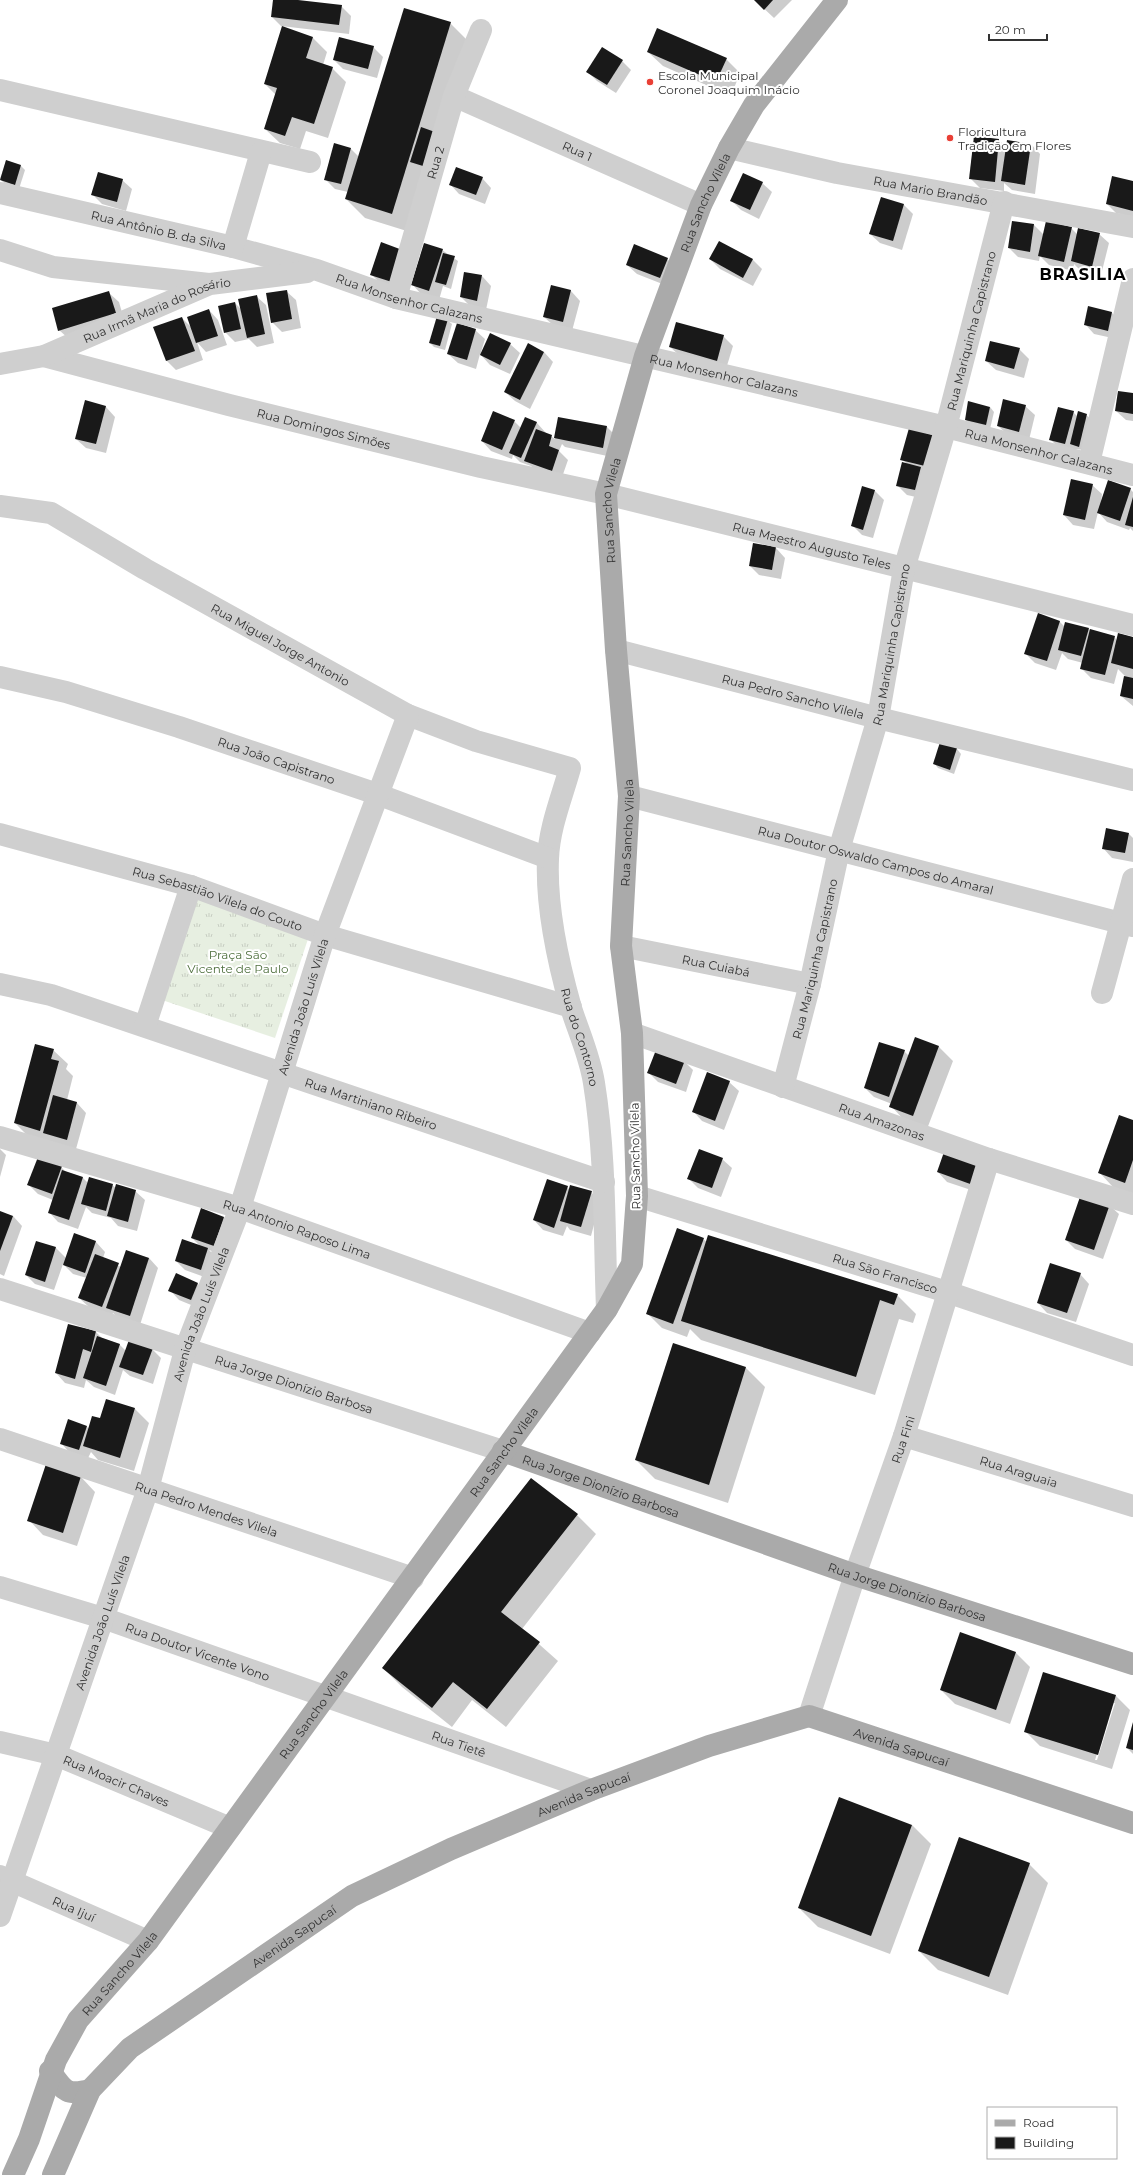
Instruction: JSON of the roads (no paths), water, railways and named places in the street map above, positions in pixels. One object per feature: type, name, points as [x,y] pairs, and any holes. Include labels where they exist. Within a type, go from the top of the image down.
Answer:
[{"type":"main road","name":"Rua Sancho Vilela","points":[[13,2175],[29,2139],[50,2071],[78,2020],[148,1941],[413,1578],[503,1451],[608,1310],[632,1264],[637,1196],[632,1033],[622,946],[629,796],[616,650],[606,494],[645,356],[701,205],[729,148],[754,105],[832,2]]},
{"type":"main road","name":"Rua Jorge Dionízio Barbosa","points":[[503,1451],[855,1575],[1133,1664]]},
{"type":"main road","name":"Avenida Sapucaí","points":[[90,2090],[130,2048],[352,1896],[451,1849],[591,1790],[709,1746],[809,1716],[1133,1823]]},
{"type":"main road","points":[[50,2071],[62,2088],[74,2094],[90,2090]]},
{"type":"main road","points":[[53,2175],[90,2090]]},
{"type":"street","name":"Rua 2","points":[[396,298],[454,96],[481,30]]},
{"type":"street","points":[[0,90],[261,152],[310,162]]},
{"type":"street","name":"Rua 1","points":[[454,96],[701,205]]},
{"type":"street","name":"Rua Mario Brandão","points":[[729,148],[837,173],[1004,202],[1133,227]]},
{"type":"street","points":[[233,247],[261,152]]},
{"type":"street","name":"Rua Antônio B. da Silva","points":[[0,193],[233,247],[317,270]]},
{"type":"street","name":"Rua Mariquinha Capistrano","points":[[783,1087],[810,984],[839,850],[878,718],[904,569],[946,427],[1004,202]]},
{"type":"street","points":[[0,250],[53,267],[210,284]]},
{"type":"street","name":"Rua Monsenhor Calazans","points":[[317,270],[396,298],[946,427],[1133,475]]},
{"type":"street","name":"Rua Irmã Maria do Rosário","points":[[0,364],[44,356],[210,284],[317,270]]},
{"type":"street","points":[[1089,464],[1133,279]]},
{"type":"street","name":"Rua Domingos Simões","points":[[44,356],[229,405],[481,467],[606,494]]},
{"type":"street","name":"Rua Maestro Augusto Teles","points":[[606,494],[1133,625]]},
{"type":"street","name":"Rua Miguel Jorge Antonio","points":[[0,506],[51,513],[145,569],[408,715],[476,741],[570,768]]},
{"type":"street","name":"Rua Pedro Sancho Vilela","points":[[616,650],[878,718],[1133,780]]},
{"type":"street","name":"Rua João Capistrano","points":[[0,677],[66,692],[156,720],[377,794],[548,858]]},
{"type":"street","name":"Avenida João Luís Vilela","points":[[0,1916],[6,1878],[56,1755],[148,1489],[185,1350],[240,1208],[325,935],[408,715]]},
{"type":"street","name":"Rua do Contorno","points":[[570,768],[553,829],[548,858],[548,886],[556,940],[571,1007],[594,1082],[604,1182],[608,1310]]},
{"type":"street","name":"Rua Doutor Oswaldo Campos do Amaral","points":[[629,796],[1128,925]]},
{"type":"street","name":"Rua Sebastião Vilela do Couto","points":[[0,834],[190,886],[325,935],[571,1007]]},
{"type":"street","points":[[1102,993],[1128,925],[1133,879]]},
{"type":"street","points":[[145,1026],[190,886]]},
{"type":"street","name":"Rua Cuiabá","points":[[622,946],[810,984]]},
{"type":"street","name":"Rua Martiniano Ribeiro","points":[[0,984],[50,995],[145,1026],[604,1182]]},
{"type":"street","name":"Rua Amazonas","points":[[632,1033],[989,1159],[1133,1204]]},
{"type":"street","name":"Rua Antonio Raposo Lima","points":[[0,1137],[240,1208],[590,1333]]},
{"type":"street","name":"Rua Fini","points":[[809,1716],[855,1575],[904,1436],[989,1159]]},
{"type":"street","name":"Rua São Francisco","points":[[637,1196],[947,1292],[1133,1355]]},
{"type":"street","name":"Rua Jorge Dionízio Barbosa","points":[[0,1289],[185,1350],[503,1451]]},
{"type":"street","name":"Rua Araguaia","points":[[904,1436],[1133,1506]]},
{"type":"street","name":"Rua Pedro Mendes Vilela","points":[[0,1439],[413,1578]]},
{"type":"street","name":"Rua Doutor Vicente Vono","points":[[0,1586],[103,1618],[327,1696]]},
{"type":"street","name":"Rua Tietê","points":[[327,1696],[591,1790]]},
{"type":"street","name":"Rua Moacir Chaves","points":[[0,1742],[56,1755],[230,1828]]},
{"type":"street","name":"Rua Ijuí","points":[[6,1878],[148,1941]]},
{"type":"place","name":"Escola Municipal Coronel Joaquim Inácio","points":[[650,82]]},
{"type":"place","name":"Floricultura Tradição em Flores","points":[[950,138]]},
{"type":"district","name":"BRASILIA","points":[[1083,274]]},
{"type":"park label","name":"Praça São Vicente de Paulo","points":[[238,961]]}]
